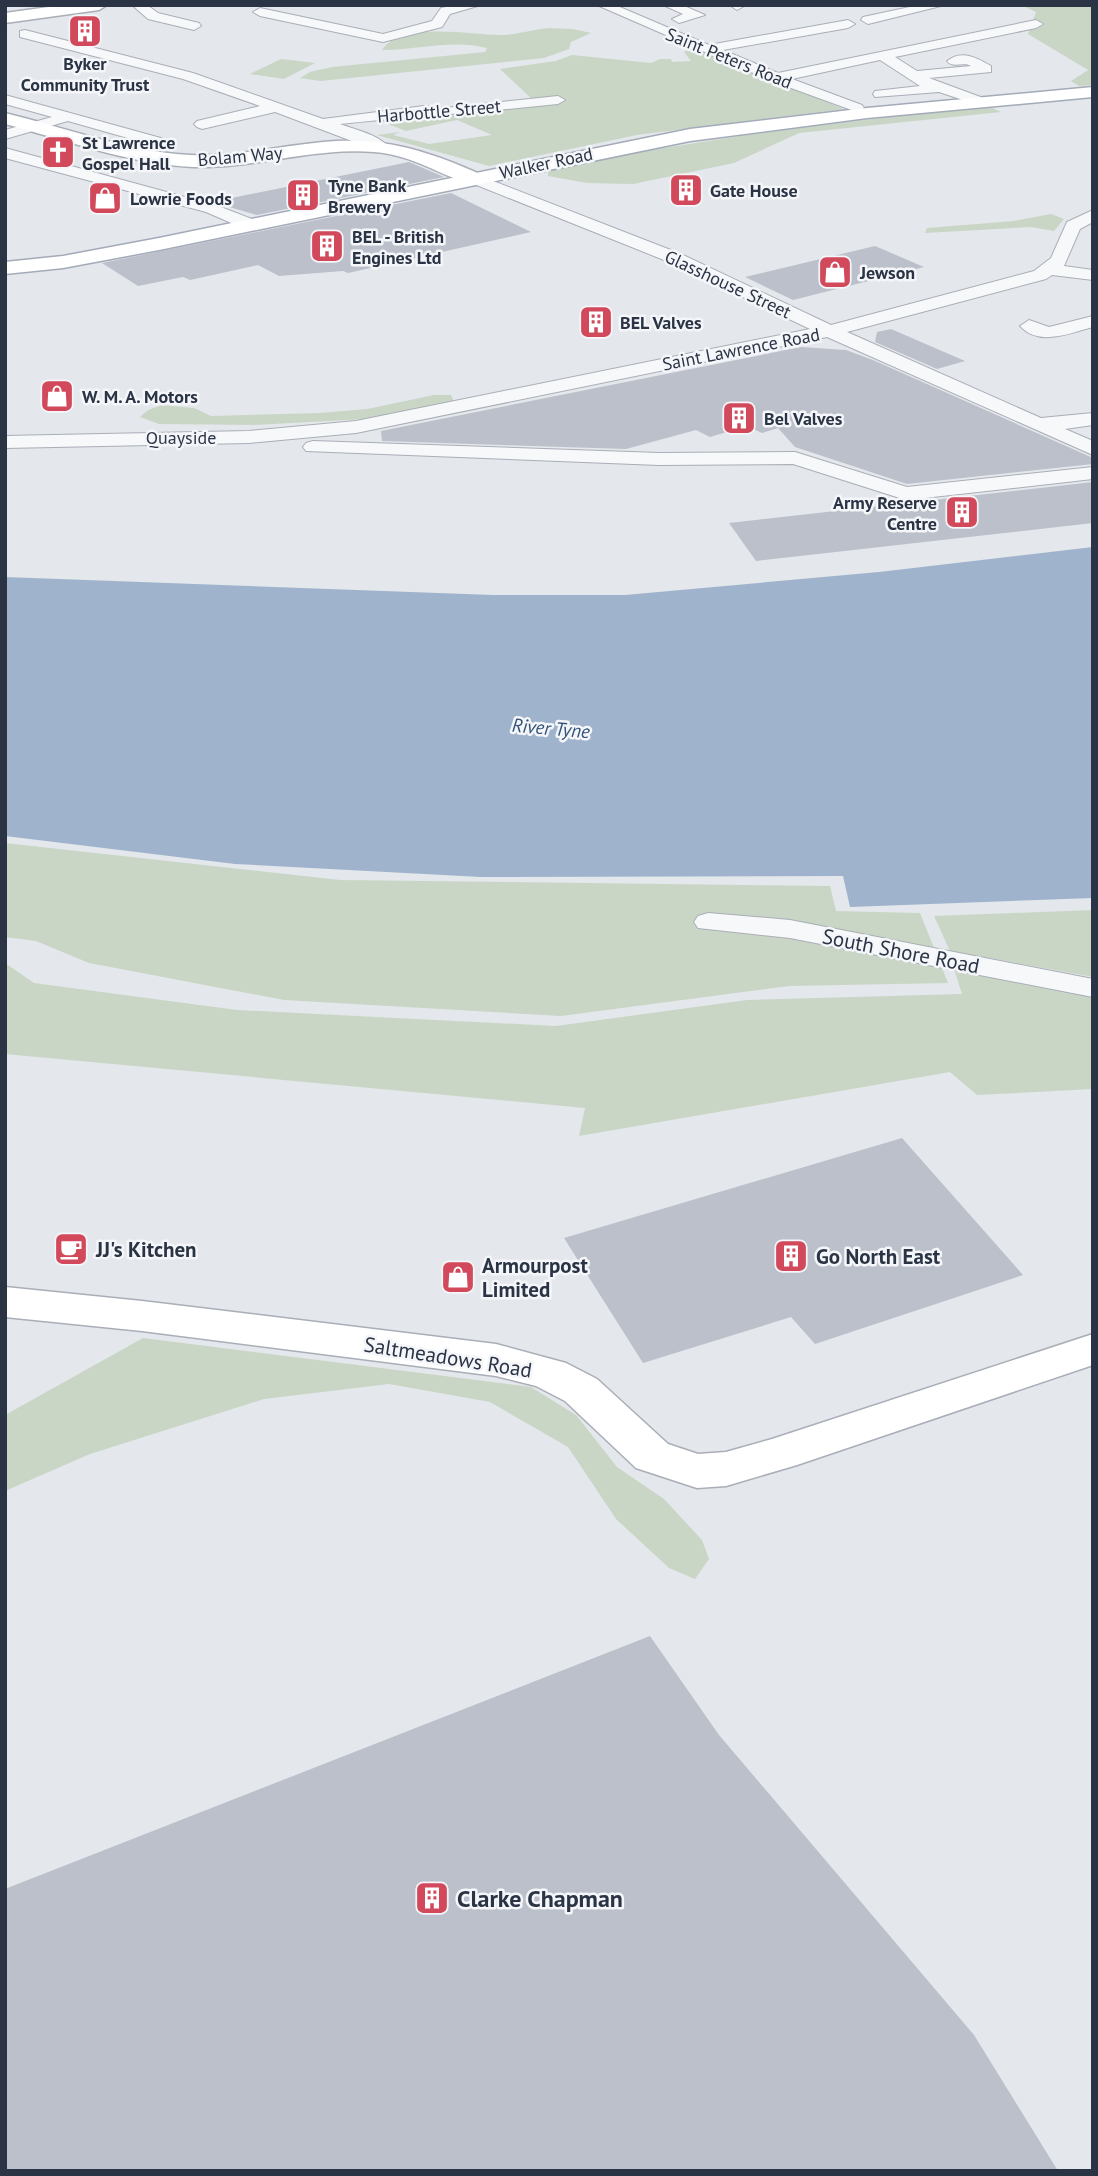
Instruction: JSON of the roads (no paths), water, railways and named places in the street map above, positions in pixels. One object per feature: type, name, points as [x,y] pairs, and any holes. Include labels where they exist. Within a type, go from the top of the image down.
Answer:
[{"type":"street","points":[[5,18],[37,9],[99,5]]},
{"type":"street","points":[[138,5],[153,16],[194,26]]},
{"type":"street","points":[[260,12],[383,38],[437,24],[446,11],[475,5]]},
{"type":"street","name":"Saint Peters Road","points":[[603,5],[857,108]]},
{"type":"street","points":[[669,5],[698,15],[679,19]]},
{"type":"street","points":[[868,20],[940,5]]},
{"type":"street","points":[[670,53],[677,47],[701,47],[848,24]]},
{"type":"street","points":[[780,77],[1036,24]]},
{"type":"street","points":[[25,34],[188,76],[349,132],[381,147]]},
{"type":"street","points":[[897,40],[924,48]]},
{"type":"street","points":[[820,55],[844,64]]},
{"type":"street","points":[[883,56],[916,76],[981,102]]},
{"type":"street","points":[[916,76],[986,69],[969,59],[954,61]]},
{"type":"street","points":[[880,94],[942,88]]},
{"type":"street","name":"Walker Road","points":[[5,268],[63,262],[475,178],[537,175],[690,135],[1093,92]]},
{"type":"street","points":[[5,99],[163,143]]},
{"type":"street","name":"Harbottle Street","points":[[320,122],[424,110],[445,112],[558,100]]},
{"type":"street","points":[[202,124],[276,107]]},
{"type":"street","points":[[5,135],[68,117]]},
{"type":"street","name":"Bolam Way","points":[[5,118],[148,155],[193,161],[240,159],[323,147],[381,147],[412,153],[475,178]]},
{"type":"street","points":[[349,132],[378,124]]},
{"type":"street","points":[[5,153],[212,209],[251,225]]},
{"type":"street","points":[[61,169],[106,154]]},
{"type":"street","points":[[18,172],[43,163]]},
{"type":"street","name":"Glasshouse Street","points":[[475,178],[675,258],[829,331],[1093,449]]},
{"type":"street","points":[[1050,269],[1059,261],[1073,226],[1093,215]]},
{"type":"street","points":[[1068,236],[1093,240]]},
{"type":"street","points":[[1050,269],[1093,275]]},
{"type":"street","name":"Saint Lawrence Road","points":[[356,427],[829,331],[1027,279],[1050,269]]},
{"type":"street","points":[[1029,326],[1053,335],[1093,321]]},
{"type":"street","points":[[1035,424],[1083,422],[1093,419]]},
{"type":"street","points":[[5,422],[88,429],[111,438]]},
{"type":"street","name":"Quayside","points":[[5,442],[250,437],[356,427]]},
{"type":"street","points":[[250,437],[317,448],[659,459],[795,458],[906,494],[1093,473]]},
{"type":"street","name":"South Shore Road","points":[[708,922],[790,929],[1093,988]]},
{"type":"street","name":"Saltmeadows Road","points":[[5,1302],[169,1319],[496,1360],[550,1374],[581,1390],[652,1456],[697,1471],[726,1469],[781,1453],[1093,1349]]},
{"type":"water","name":"River Tyne","points":[[1093,547],[1093,898],[850,907],[843,876],[481,877],[235,864],[5,836],[5,577],[493,595],[625,595],[879,572]]},
{"type":"place","name":"Byker Community Trust","points":[[85,31]]},
{"type":"place","name":"St Lawrence Gospel Hall","points":[[58,152]]},
{"type":"place","name":"Gate House","points":[[686,190]]},
{"type":"place","name":"Tyne Bank Brewery","points":[[303,195]]},
{"type":"place","name":"Lowrie Foods","points":[[105,198]]},
{"type":"place","name":"BEL - British Engines Ltd","points":[[327,246]]},
{"type":"place","name":"Jewson","points":[[835,272]]},
{"type":"place","name":"BEL Valves","points":[[596,322]]},
{"type":"place","name":"W. M. A. Motors","points":[[57,396]]},
{"type":"place","name":"Bel Valves","points":[[739,418]]},
{"type":"place","name":"Army Reserve Centre","points":[[962,512]]},
{"type":"place","name":"JJ's Kitchen","points":[[71,1249]]},
{"type":"place","name":"Go North East","points":[[791,1256]]},
{"type":"place","name":"Armourpost Limited","points":[[458,1277]]},
{"type":"place","name":"Clarke Chapman","points":[[432,1898]]}]
